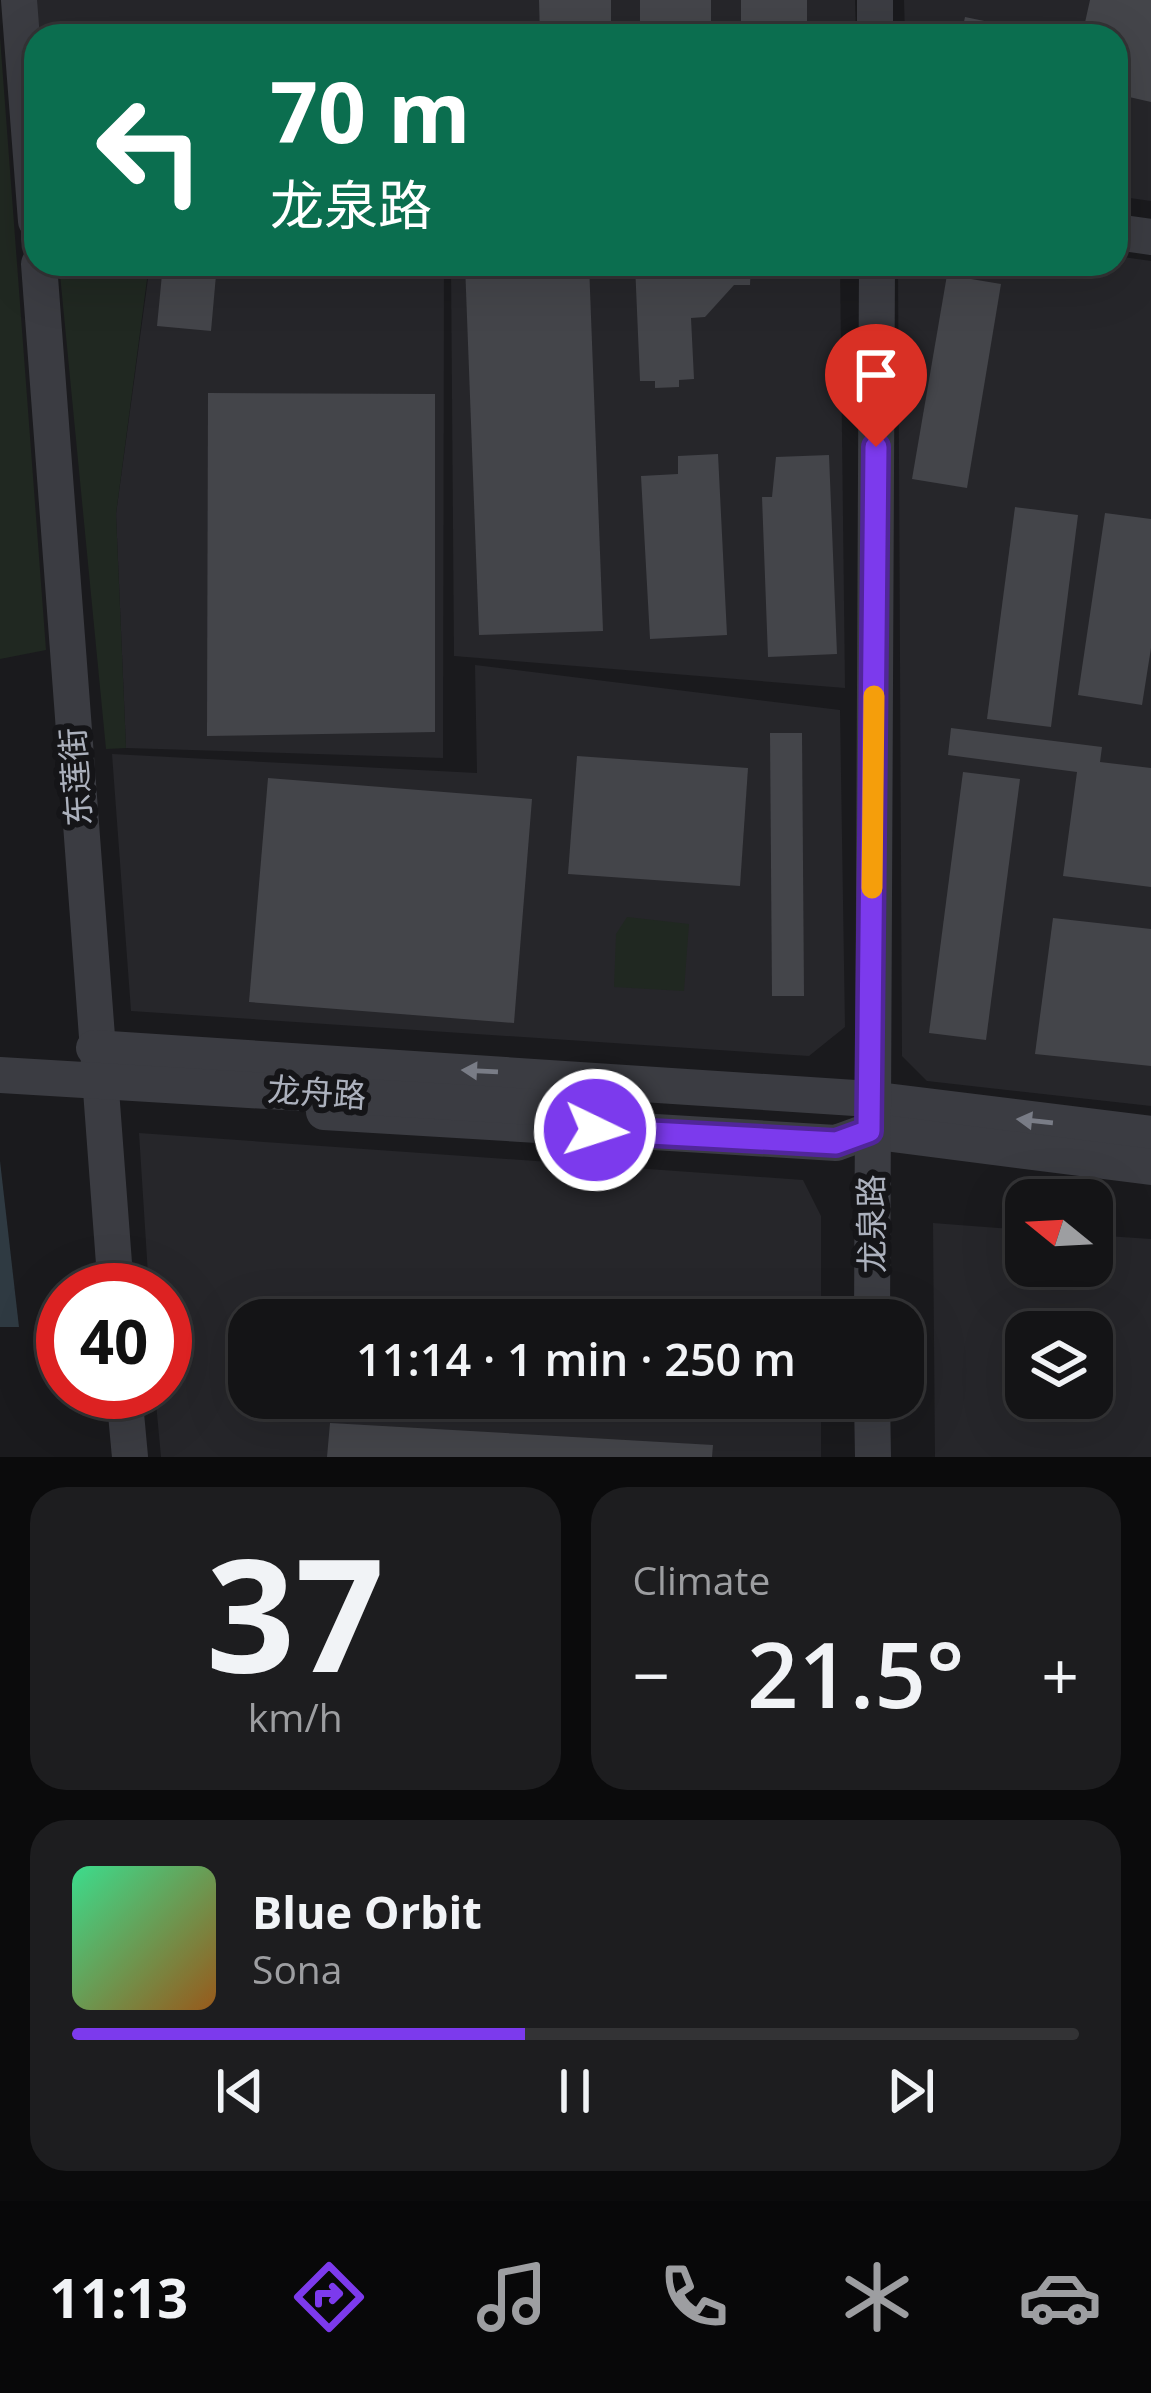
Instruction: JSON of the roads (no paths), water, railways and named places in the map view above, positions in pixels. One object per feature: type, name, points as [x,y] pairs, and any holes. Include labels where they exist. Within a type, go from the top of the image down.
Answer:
[{"type":"street","points":[[20,0],[24,31]]},
{"type":"street","name":"东莲街","points":[[40,276],[114,1263]]},
{"type":"street","name":"龙泉路","points":[[872,1299],[878,276]]},
{"type":"street","name":"龙舟路","points":[[94,1048],[577,1077],[647,1101],[680,1136]]},
{"type":"street","name":"龙舟路","points":[[0,1076],[647,1101],[1151,1134]]},
{"type":"street","name":"龙舟路","points":[[99,1098],[836,1143],[870,1115],[1151,1166]]},
{"type":"street","points":[[126,1419],[130,1457]]},
{"type":"street","points":[[872,1419],[873,1457]]}]
